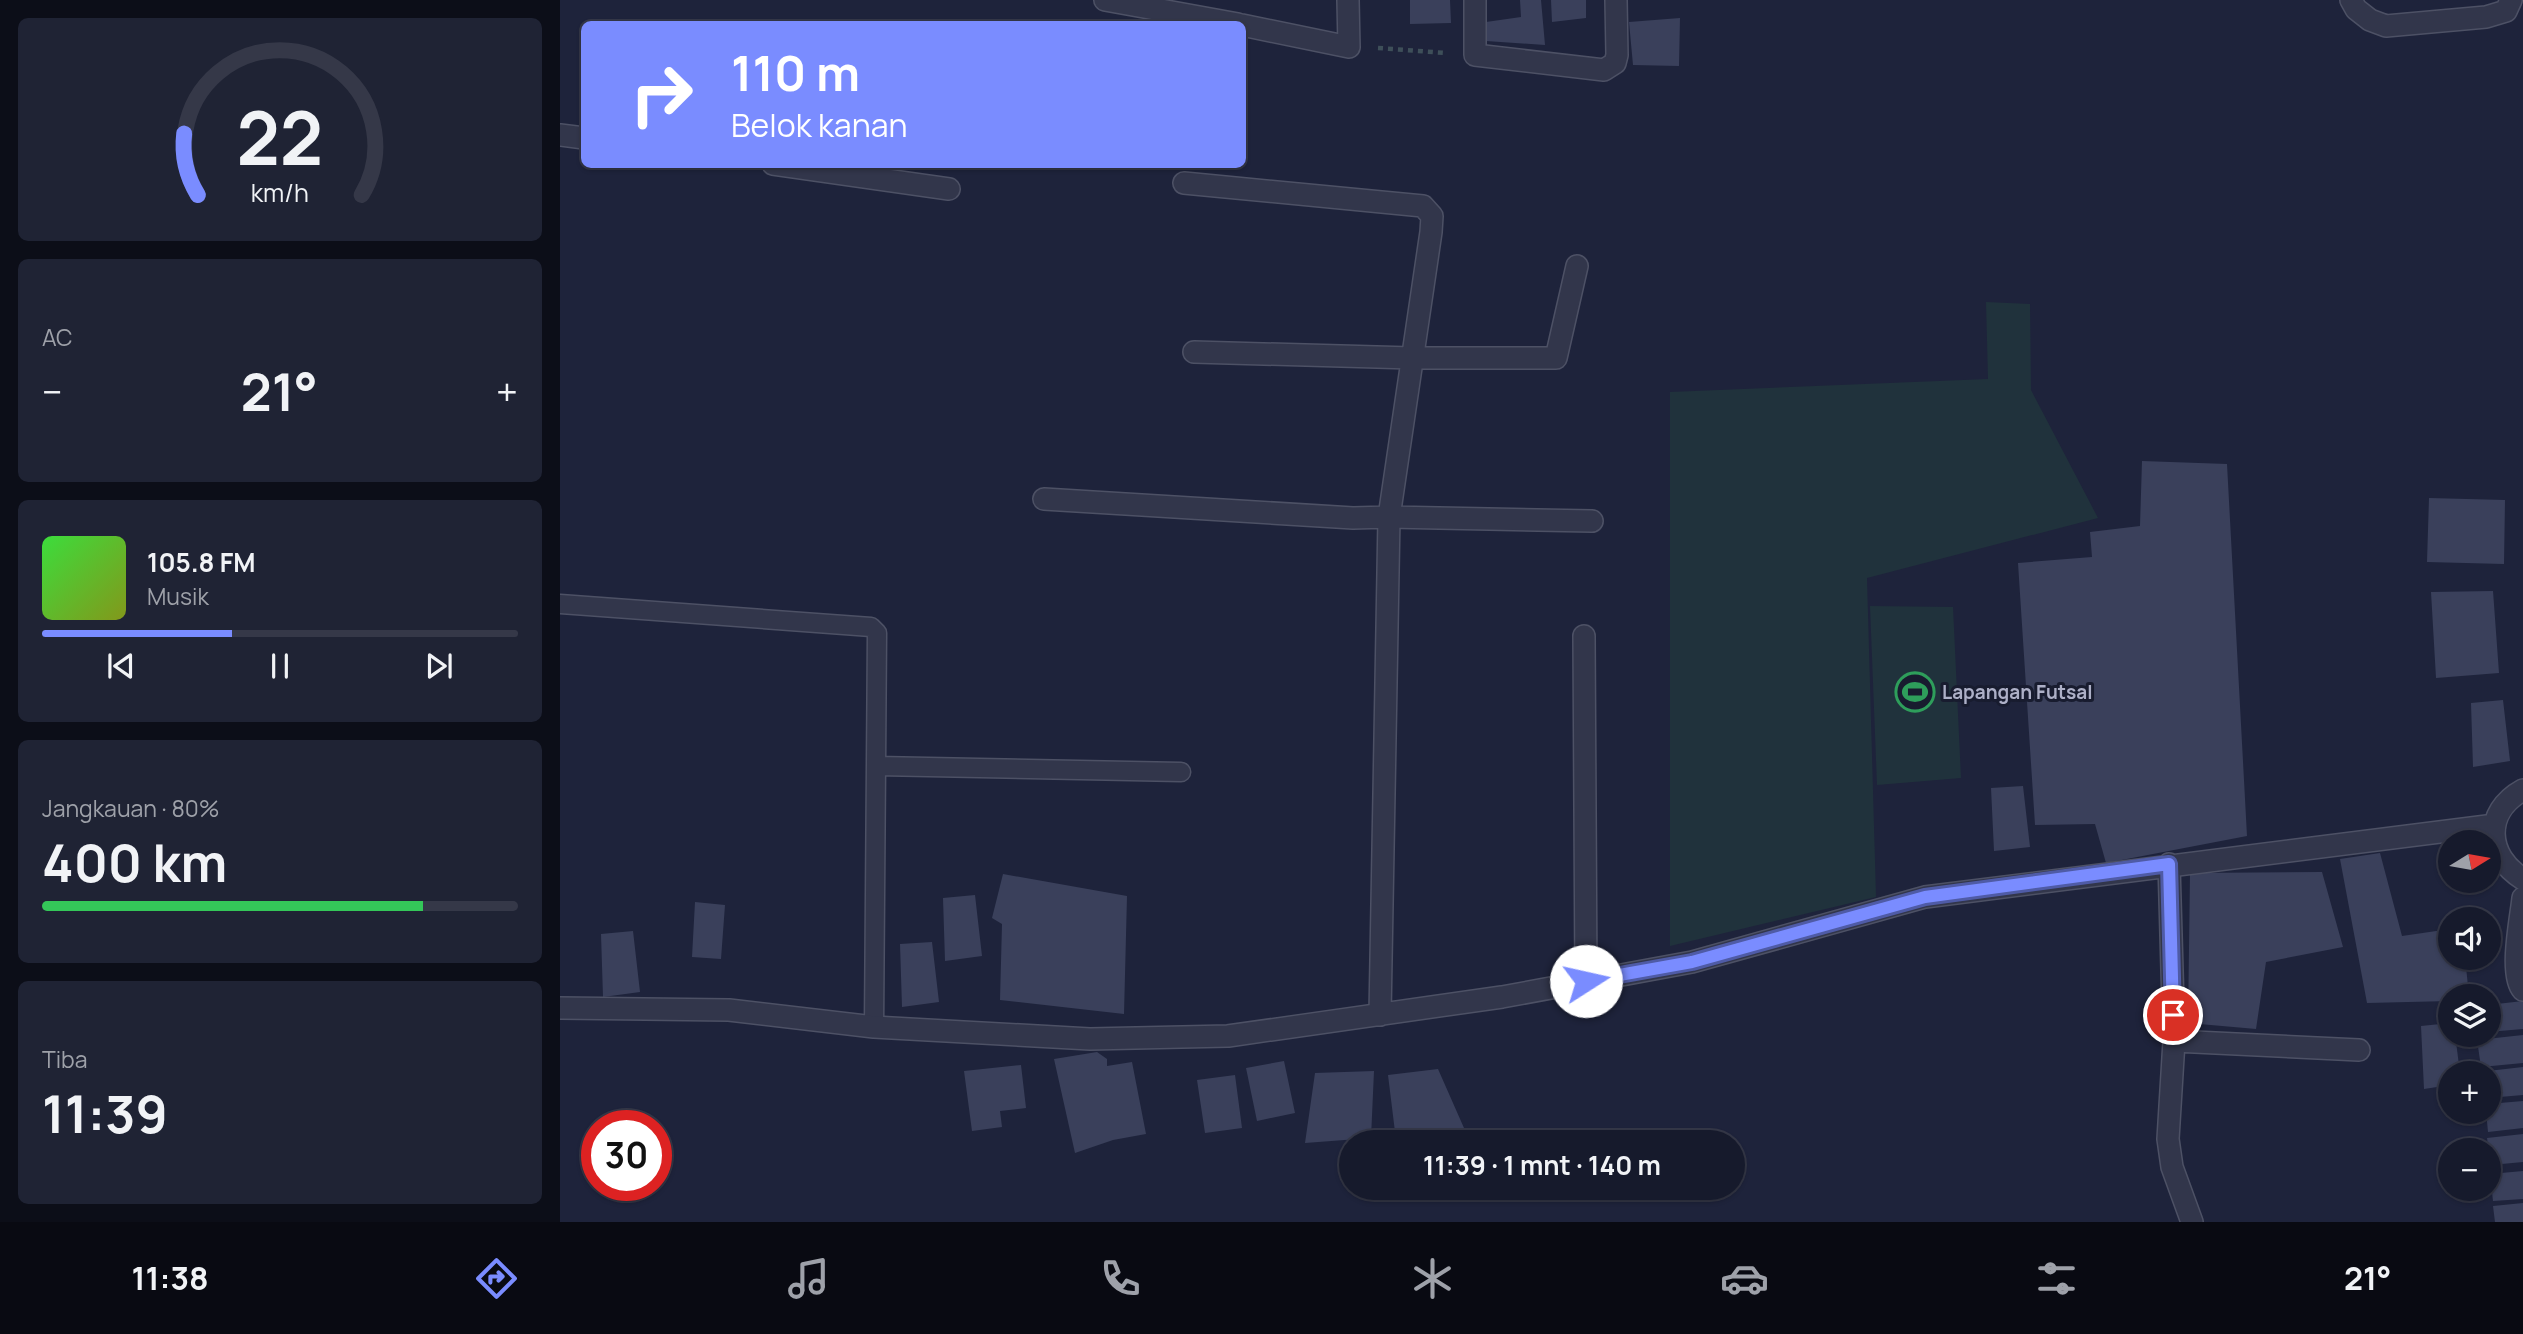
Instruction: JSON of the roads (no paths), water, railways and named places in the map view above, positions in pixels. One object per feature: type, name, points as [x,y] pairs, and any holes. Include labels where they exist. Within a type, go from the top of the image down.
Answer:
[{"type":"street","points":[[1105,0],[1212,10],[1233,21]]},
{"type":"street","points":[[1246,26],[1349,47],[1348,0]]},
{"type":"street","points":[[1475,0],[1475,55],[1604,69],[1615,63],[1617,55],[1616,0]]},
{"type":"street","points":[[2351,0],[2356,9],[2370,20],[2386,26],[2486,17],[2506,11],[2511,0]]},
{"type":"street","points":[[560,135],[581,138]]},
{"type":"street","points":[[801,168],[949,189]]},
{"type":"street","points":[[1184,183],[1423,206],[1432,216],[1389,517],[1380,1015]]},
{"type":"street","points":[[1194,352],[1412,358],[1556,358],[1577,266]]},
{"type":"street","points":[[1044,499],[1353,518],[1592,522]]},
{"type":"street","points":[[1584,636],[1586,981]]},
{"type":"street","points":[[2523,790],[2512,796],[2501,809],[2495,825],[2494,842],[2500,858],[2510,871],[2523,879]]},
{"type":"street","points":[[560,1008],[729,1010],[874,1027],[1090,1038],[1228,1036],[1502,997],[1692,962],[1925,897],[2169,864],[2495,825]]},
{"type":"street","points":[[2169,864],[2174,1041],[2168,1139],[2172,1167],[2192,1222]]},
{"type":"street","points":[[2523,898],[2516,968],[2517,980],[2523,990]]},
{"type":"street","points":[[2174,1041],[2359,1050]]},
{"type":"lane","points":[[560,604],[871,627],[878,637],[874,1027]]},
{"type":"lane","points":[[877,766],[1181,772]]},
{"type":"place","name":"Lapangan Futsal","points":[[1915,692]]}]
